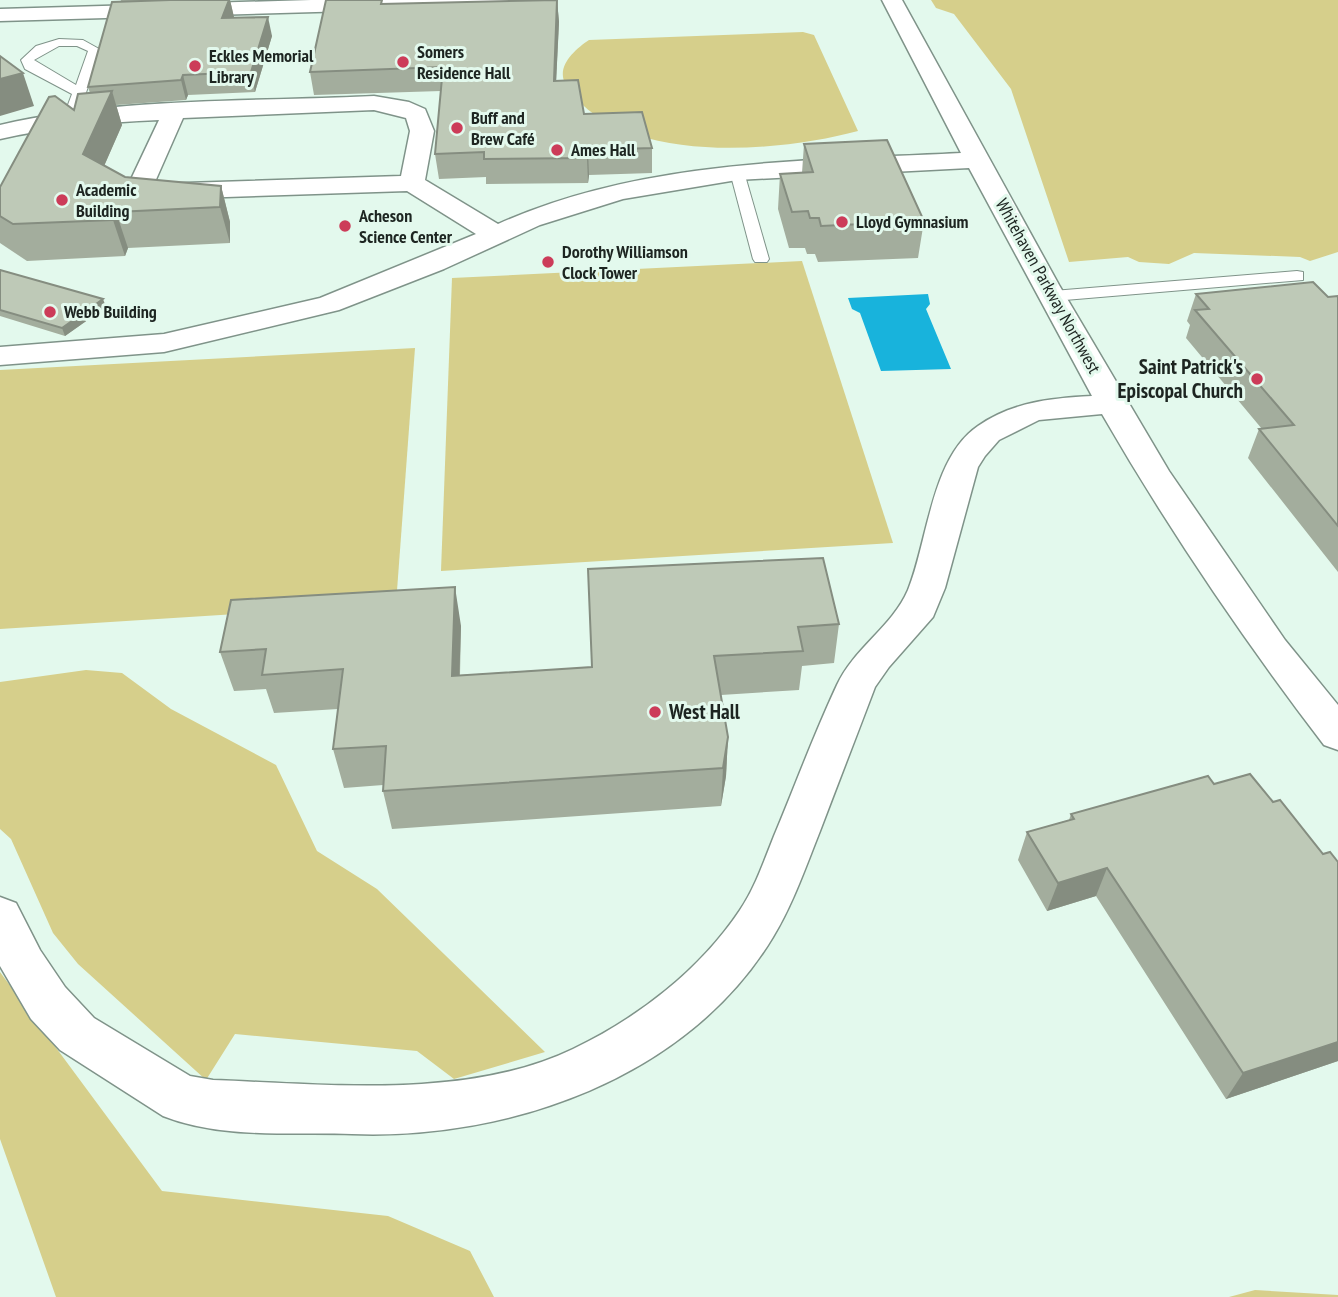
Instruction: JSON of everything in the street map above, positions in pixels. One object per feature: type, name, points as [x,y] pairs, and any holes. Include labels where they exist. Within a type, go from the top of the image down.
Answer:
[{"type":"street","points":[[0,15],[272,4],[526,0]]},
{"type":"street","name":"Whitehaven Parkway Northwest","points":[[892,0],[1113,404],[1202,553],[1338,734]]},
{"type":"street","points":[[0,132],[70,118],[374,103],[401,107],[417,114],[422,131],[412,183]]},
{"type":"street","points":[[175,111],[138,191],[412,183],[495,234]]},
{"type":"street","points":[[0,356],[164,344],[329,304],[434,263],[531,219],[619,192],[737,172],[978,160]]},
{"type":"street","points":[[0,917],[23,965],[48,1003],[77,1034],[181,1099],[213,1105],[389,1111],[454,1105],[526,1090],[585,1069],[633,1042],[682,1007],[720,972],[757,923],[780,876],[857,684],[875,657],[914,617],[930,579],[961,467],[973,449],[988,433],[1028,414],[1049,408],[1113,404]]},
{"type":"lane","points":[[70,118],[81,93],[95,50],[89,44],[72,43],[54,44],[34,50],[27,60],[30,66],[81,93]]},
{"type":"lane","points":[[737,172],[761,259]]},
{"type":"lane","points":[[1053,296],[1297,276]]},
{"type":"shaded area","points":[[931,0],[1338,0],[1338,252],[1310,261],[1300,257],[1194,253],[1169,264],[1139,262],[1128,257],[1069,262],[1011,89],[954,14],[936,8]]},
{"type":"shaded area","points":[[803,32],[814,35],[858,131],[786,145],[745,148],[702,147],[661,141],[624,130],[592,112],[567,87],[564,80],[564,66],[577,49],[589,40]]},
{"type":"shaded area","points":[[802,261],[893,543],[441,571],[452,278]]},
{"type":"shaded area","points":[[415,348],[396,604],[0,629],[0,370]]},
{"type":"shaded area","points":[[86,670],[122,673],[171,709],[276,765],[317,851],[377,889],[545,1052],[454,1079],[417,1051],[235,1034],[206,1080],[78,964],[53,933],[11,839],[0,829],[0,682]]},
{"type":"shaded area","points":[[0,972],[162,1191],[388,1216],[470,1251],[494,1297],[56,1297],[0,1139]]},
{"type":"shaded area","points":[[1255,1290],[1338,1295],[1338,1297],[1229,1297]]},
{"type":"water","points":[[928,294],[930,304],[926,309],[951,369],[881,371],[860,313],[852,309],[848,298]]},
{"type":"building","points":[[229,0],[222,18],[268,17],[251,72],[183,75],[181,80],[88,87],[112,2]]},
{"type":"building","points":[[326,0],[382,0],[381,4],[557,0],[554,81],[578,80],[584,114],[642,112],[652,148],[588,150],[587,158],[484,159],[484,152],[435,154],[443,67],[310,72]]},
{"type":"building","points":[[0,56],[23,73],[0,79]]},
{"type":"building","points":[[112,91],[83,154],[125,177],[221,186],[220,207],[116,212],[113,220],[13,224],[0,216],[0,187],[49,97],[55,96],[74,110],[78,94]]},
{"type":"building","points":[[887,140],[924,221],[821,226],[819,218],[810,218],[808,211],[792,212],[780,174],[813,172],[804,144]]},
{"type":"building","points":[[0,270],[103,299],[62,328],[0,310]]},
{"type":"building","points":[[1313,282],[1328,297],[1338,296],[1338,526],[1259,429],[1294,425],[1195,310],[1209,309],[1196,294]]},
{"type":"building","name":"West Hall","points":[[823,558],[839,624],[798,627],[803,651],[714,656],[728,737],[723,768],[383,791],[386,746],[333,749],[343,669],[262,675],[266,649],[220,652],[231,600],[455,587],[452,676],[592,667],[588,569]]},
{"type":"building","points":[[1250,774],[1273,802],[1280,800],[1323,854],[1330,852],[1338,862],[1338,1042],[1243,1073],[1107,868],[1058,883],[1027,832],[1074,819],[1071,814],[1208,776],[1214,784]]},
{"type":"place","name":"Somers Residence Hall","points":[[403,62]]},
{"type":"place","name":"Eckles Memorial Library","points":[[195,66]]},
{"type":"place","name":"Buff and Brew Café","points":[[457,128]]},
{"type":"place","name":"Ames Hall","points":[[557,150]]},
{"type":"place","name":"Academic Building","points":[[62,200]]},
{"type":"place","name":"Lloyd Gymnasium","points":[[842,222]]},
{"type":"place","name":"Acheson Science Center","points":[[345,226]]},
{"type":"place","name":"Dorothy Williamson Clock Tower","points":[[548,262]]},
{"type":"place","name":"Webb Building","points":[[50,312]]},
{"type":"place","name":"Saint Patrick's Episcopal Church","points":[[1257,379]]},
{"type":"place","name":"West Hall","points":[[655,712]]}]
